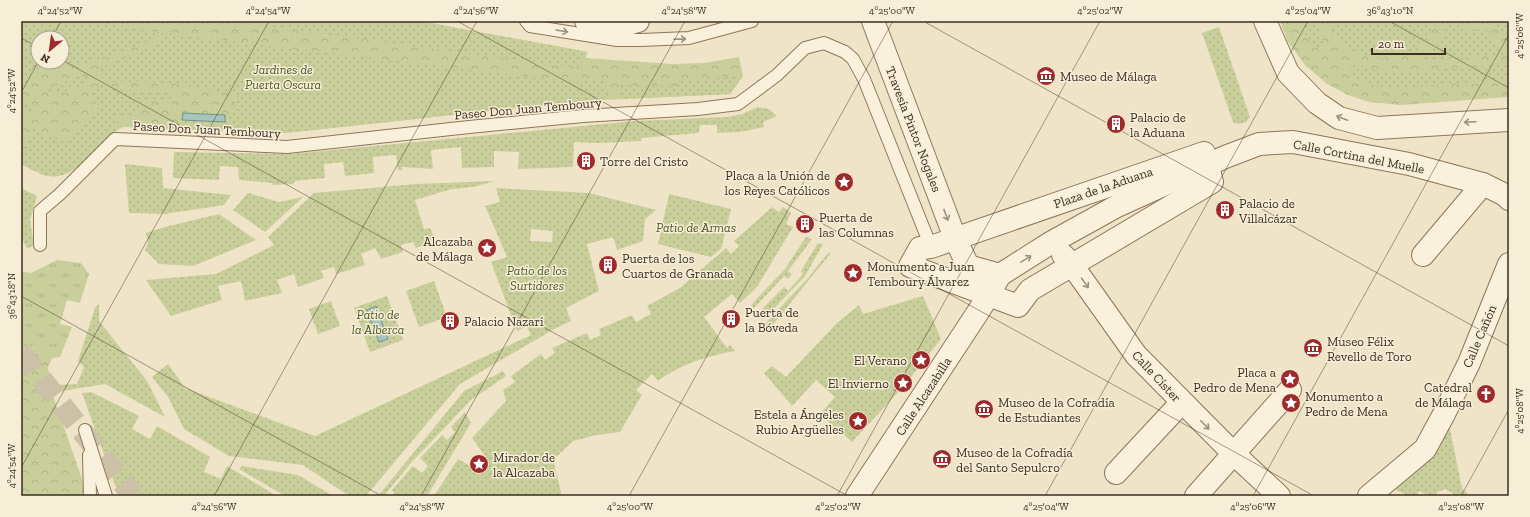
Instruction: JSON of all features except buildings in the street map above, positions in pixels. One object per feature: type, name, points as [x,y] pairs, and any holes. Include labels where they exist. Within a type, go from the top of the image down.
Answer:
[{"type":"street","points":[[586,21],[639,31]]},
{"type":"street","name":"Travesía Pintor Nogales","points":[[873,21],[955,238],[968,266]]},
{"type":"street","points":[[1265,21],[1288,73],[1318,103],[1339,118],[1377,128],[1509,120]]},
{"type":"street","name":"Calle Cortina del Muelle","points":[[1000,275],[1052,242],[1118,206],[1225,157],[1259,144],[1293,142],[1409,164],[1482,184],[1509,199]]},
{"type":"street","name":"Plaza de la Aduana","points":[[1204,153],[1208,165],[1212,182],[1030,290],[1018,306],[910,266],[920,248],[931,247],[955,238],[1204,153]]},
{"type":"street","points":[[1423,255],[1482,184]]},
{"type":"street","name":"Calle Císter","points":[[1052,242],[1072,265],[1136,356],[1233,454],[1279,496]]},
{"type":"street","points":[[931,247],[968,266],[1000,275]]},
{"type":"street","name":"Calle Cañón","points":[[1369,496],[1425,449],[1444,414],[1468,363],[1509,264]]},
{"type":"street","name":"Calle Alcazabilla","points":[[857,496],[1000,275]]},
{"type":"street","points":[[1196,496],[1290,390]]},
{"type":"street","points":[[1116,473],[1182,402]]},
{"type":"lane","points":[[526,21],[530,26],[618,40],[639,31],[648,21]]},
{"type":"lane","points":[[639,31],[689,38],[752,21]]},
{"type":"lane","name":"Paseo Don Juan Temboury","points":[[40,245],[40,211],[60,194],[115,139],[287,147],[476,126],[583,116],[698,109],[738,104],[777,75],[805,48],[824,43],[845,52],[853,59],[864,79],[931,247]]},
{"type":"lane","points":[[90,496],[87,436],[106,496]]},
{"type":"green space","name":"Jardines de Puerta Oscura","points":[[21,21],[419,21],[588,52],[585,58],[673,64],[704,63],[739,57],[743,76],[730,94],[583,101],[286,133],[124,127],[104,141],[77,167],[67,173],[56,176],[43,175],[21,164]]},
{"type":"green space","points":[[21,21],[89,21],[157,32],[156,39],[76,67],[70,65],[70,30],[30,30],[30,70],[31,70],[21,97]]},
{"type":"green space","points":[[228,21],[419,21],[588,52],[577,68]]},
{"type":"green space","points":[[1280,21],[1509,21],[1509,97],[1401,105],[1369,102],[1348,95],[1327,84],[1305,65],[1288,42]]},
{"type":"green space","points":[[1298,21],[1315,21],[1323,38],[1323,45],[1320,47],[1312,46]]},
{"type":"green space","points":[[1329,21],[1436,21],[1427,38],[1419,46],[1406,53],[1393,57],[1380,58],[1355,52],[1344,44],[1335,34]]},
{"type":"green space","points":[[1449,21],[1453,21],[1466,31],[1487,30],[1497,44],[1504,50],[1504,53],[1502,55],[1423,61],[1421,59],[1422,57],[1437,43]]},
{"type":"green space","points":[[1509,21],[1509,31],[1504,36],[1498,29],[1496,22]]},
{"type":"green space","points":[[1219,27],[1250,117],[1246,122],[1238,124],[1233,122],[1202,33]]},
{"type":"green space","points":[[162,33],[574,82],[605,79],[606,100],[583,101],[286,133],[182,129],[182,120],[224,122],[225,115],[233,116],[236,95],[178,84],[151,82],[110,82],[106,76],[102,78],[98,69],[161,43]]},
{"type":"green space","points":[[1509,64],[1509,79],[1400,88],[1375,85],[1351,78],[1350,70],[1356,65],[1383,72],[1396,73]]},
{"type":"green space","points":[[84,76],[91,79],[76,88],[59,92],[48,91],[51,88],[77,77]]},
{"type":"green space","points":[[743,76],[730,94],[621,99],[621,85],[677,86],[677,81]]},
{"type":"green space","points":[[103,84],[109,89],[170,93],[171,99],[144,99],[133,117],[117,116],[118,129],[111,133],[80,165],[65,174],[49,176],[22,165],[33,127],[56,139],[71,137],[101,108],[89,94]]},
{"type":"green space","points":[[21,101],[34,106],[32,116],[21,112]]},
{"type":"green space","points":[[758,107],[769,109],[777,116],[763,122],[764,127],[740,132],[717,133],[717,125],[700,125],[699,133],[641,138],[642,141],[597,143],[574,142],[573,167],[518,169],[519,152],[494,151],[494,167],[462,168],[461,147],[431,150],[433,169],[402,167],[402,170],[398,170],[396,155],[373,157],[374,173],[345,176],[343,162],[324,164],[325,178],[295,181],[293,184],[272,185],[272,183],[239,180],[238,167],[220,166],[219,180],[173,178],[174,152],[290,154],[635,121],[727,117],[742,114]]},
{"type":"green space","points":[[125,164],[162,168],[163,188],[231,195],[224,205],[165,214],[129,213]]},
{"type":"green space","points":[[495,181],[473,187],[452,189],[415,200],[424,229],[430,228],[436,241],[416,248],[413,242],[401,245],[403,252],[381,259],[375,248],[361,254],[365,265],[336,274],[334,267],[321,271],[324,278],[298,287],[294,274],[277,280],[282,293],[245,301],[241,281],[218,286],[222,300],[171,316],[146,280],[216,274],[274,245],[268,237],[314,193],[415,184]]},
{"type":"green space","points":[[21,188],[37,196],[30,220],[34,245],[27,249],[21,236]]},
{"type":"green space","name":"Patio de los Surtidores","points":[[496,188],[589,193],[656,210],[645,219],[643,241],[617,250],[613,237],[587,244],[599,291],[566,308],[571,321],[556,328],[460,384],[366,496],[349,496],[303,465],[229,456],[184,429],[168,397],[152,377],[168,364],[185,388],[315,436],[531,335],[527,326],[517,331],[491,262],[507,257],[485,206],[500,202]],"holes":[[[531,229],[553,231],[552,242],[530,241]]]},
{"type":"green space","points":[[248,193],[279,202],[303,197],[265,232],[233,210]]},
{"type":"green space","name":"Patio de Armas","points":[[669,194],[731,209],[721,249],[711,257],[658,244]]},
{"type":"green space","points":[[772,207],[779,212],[783,207],[791,213],[786,224],[793,227],[757,287],[740,303],[732,294],[704,317],[727,348],[730,345],[735,351],[714,355],[685,365],[658,381],[652,374],[636,390],[642,395],[620,432],[596,435],[573,441],[553,460],[562,496],[434,496],[458,459],[479,471],[488,460],[472,438],[506,401],[503,390],[515,382],[511,376],[541,354],[545,360],[555,353],[552,348],[587,333],[590,340],[601,335],[599,329],[632,315],[636,322],[651,314],[647,306],[680,288],[726,248],[731,254],[739,246],[734,241]]},
{"type":"green space","points":[[219,214],[256,240],[193,266],[159,264],[145,250],[148,243],[146,233]]},
{"type":"green space","points":[[806,237],[812,239],[788,271],[792,274],[788,279],[784,276],[754,308],[751,305],[785,269]]},
{"type":"green space","points":[[818,243],[823,244],[805,276],[764,319],[758,313],[784,287],[788,291],[803,274],[801,271]]},
{"type":"green space","points":[[829,252],[830,254],[766,333],[761,328],[808,278]]},
{"type":"green space","points":[[57,260],[81,263],[89,274],[80,303],[67,300],[60,324],[72,327],[60,357],[52,358],[21,341],[21,271],[31,273]]},
{"type":"green space","points":[[434,281],[447,317],[419,327],[406,291]]},
{"type":"green space","name":"Patio de la Alberca","points":[[387,296],[403,340],[370,352],[354,308]]},
{"type":"green space","points":[[923,296],[941,339],[903,387],[852,442],[820,414],[835,397],[816,380],[792,406],[764,373],[772,366],[786,377],[837,323],[859,305],[863,314]]},
{"type":"green space","points":[[331,301],[340,326],[318,334],[309,309]]},
{"type":"green space","points":[[99,304],[99,321],[147,381],[165,417],[105,384],[56,392],[55,385],[77,384],[84,367],[78,361],[95,308]]},
{"type":"green space","points":[[21,341],[52,358],[48,368],[53,396],[88,496],[21,496]]},
{"type":"green space","points":[[503,371],[506,376],[471,400],[410,464],[384,496],[378,496],[464,391]]},
{"type":"green space","points":[[91,392],[139,416],[132,429],[150,439],[157,426],[210,457],[204,472],[221,479],[227,466],[277,496],[119,496],[82,393]]},
{"type":"green space","points":[[465,412],[471,423],[427,496],[391,496],[394,493],[392,490],[413,466],[422,473],[428,466],[420,458],[442,435],[447,440],[455,432],[451,427]]},
{"type":"green space","points":[[1449,425],[1462,488],[1470,496],[1455,496],[1445,489],[1438,492],[1435,496],[1430,496],[1419,491],[1417,496],[1409,496],[1393,489]]},
{"type":"green space","points":[[242,466],[298,475],[333,496],[285,496],[239,469]]},
{"type":"water","points":[[183,113],[225,115],[225,122],[182,120]]},
{"type":"water","points":[[376,306],[388,339],[379,342],[367,310]]},
{"type":"tunnel","points":[[21,353],[133,496]]},
{"type":"place","name":"Museo de Málaga","points":[[1046,76]]},
{"type":"place","name":"Palacio de la Aduana","points":[[1116,124]]},
{"type":"place","name":"Torre del Cristo","points":[[586,161]]},
{"type":"place","name":"Placa a la Unión de los Reyes Católicos","points":[[844,182]]},
{"type":"place","name":"Palacio de Villalcázar","points":[[1225,210]]},
{"type":"place","name":"Puerta de las Columnas","points":[[805,224]]},
{"type":"place","name":"Alcazaba de Málaga","points":[[487,248]]},
{"type":"place","name":"Puerta de los Cuartos de Granada","points":[[608,265]]},
{"type":"place","name":"Monumento a Juan Temboury Álvarez","points":[[853,273]]},
{"type":"place","name":"Puerta de la Bóveda","points":[[731,319]]},
{"type":"place","name":"Palacio Nazarí","points":[[450,321]]},
{"type":"place","name":"Museo Félix Revello de Toro","points":[[1313,348]]},
{"type":"place","name":"El Verano","points":[[921,360]]},
{"type":"place","name":"Placa a Pedro de Mena","points":[[1290,379]]},
{"type":"place","name":"El Invierno","points":[[903,383]]},
{"type":"place","name":"Catedral de Málaga","points":[[1486,394]]},
{"type":"place","name":"Monumento a Pedro de Mena","points":[[1291,403]]},
{"type":"place","name":"Museo de la Cofradía de Estudiantes","points":[[984,409]]},
{"type":"place","name":"Estela a Ángeles Rubio Argüelles","points":[[858,421]]},
{"type":"place","name":"Museo de la Cofradía del Santo Sepulcro","points":[[942,459]]},
{"type":"place","name":"Mirador de la Alcazaba","points":[[479,464]]}]
